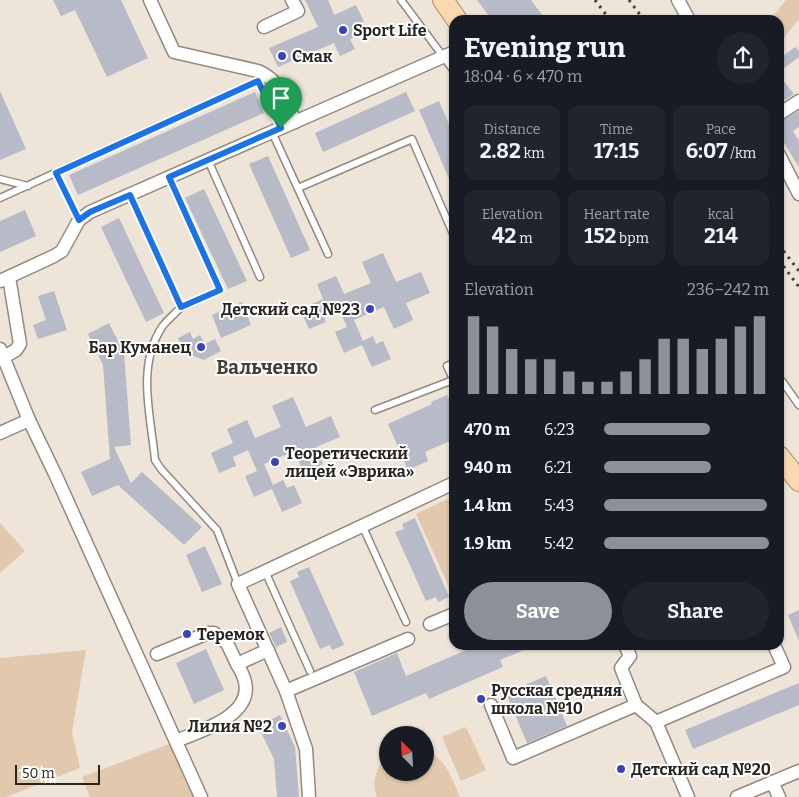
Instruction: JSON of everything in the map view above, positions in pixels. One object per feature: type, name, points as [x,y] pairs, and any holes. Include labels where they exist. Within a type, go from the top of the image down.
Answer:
[{"type":"main road","points":[[443,0],[454,15]]},
{"type":"main road","points":[[784,462],[799,481]]},
{"type":"street","points":[[150,0],[174,52],[258,71],[270,76],[280,89],[295,122]]},
{"type":"street","points":[[264,27],[298,11],[292,0]]},
{"type":"street","points":[[678,0],[686,15]]},
{"type":"street","points":[[201,797],[56,476],[28,420],[2,353],[16,350],[20,344],[5,279],[62,251],[79,220],[90,212],[449,54]]},
{"type":"street","points":[[784,111],[799,101]]},
{"type":"street","points":[[784,164],[799,194]]},
{"type":"street","points":[[0,433],[28,420]]},
{"type":"street","points":[[310,797],[306,749],[286,691],[238,584],[449,485]]},
{"type":"street","points":[[430,624],[449,616]]},
{"type":"street","points":[[157,654],[208,633],[214,633],[227,643],[246,682],[245,699],[235,713],[176,741]]},
{"type":"street","points":[[286,691],[408,639]]},
{"type":"street","points":[[237,664],[268,650]]},
{"type":"street","points":[[627,650],[630,656],[621,668],[636,705],[656,722],[688,797]]},
{"type":"street","points":[[656,722],[784,667],[776,650]]},
{"type":"street","points":[[491,705],[513,758],[636,705]]},
{"type":"street","points":[[737,797],[756,793],[772,782],[799,771]]},
{"type":"street","points":[[772,782],[779,797]]},
{"type":"lane","points":[[401,0],[449,54]]},
{"type":"lane","points":[[0,198],[258,81],[298,188],[328,254]]},
{"type":"lane","points":[[298,188],[412,139],[449,224]]},
{"type":"lane","points":[[208,160],[260,277]]},
{"type":"lane","points":[[56,173],[79,220]]},
{"type":"lane","points":[[169,177],[220,290],[181,307],[163,326],[154,342],[148,362],[147,378],[155,460],[161,469],[218,530],[238,584]]},
{"type":"lane","points":[[0,179],[28,186]]},
{"type":"lane","points":[[130,195],[181,307]]},
{"type":"lane","points":[[375,410],[449,382]]},
{"type":"lane","points":[[784,384],[799,405]]},
{"type":"lane","points":[[362,525],[406,622]]},
{"type":"lane","points":[[265,571],[310,672]]},
{"type":"shaded area","points":[[786,0],[799,0],[799,19],[784,38],[784,15],[774,15]]},
{"type":"shaded area","points":[[449,498],[449,587],[416,514]]},
{"type":"shaded area","points":[[0,523],[25,551],[0,573]]},
{"type":"shaded area","points":[[86,650],[72,732],[80,768],[6,797],[0,797],[0,658]]},
{"type":"shaded area","points":[[466,727],[486,770],[461,781],[442,737]]},
{"type":"shaded area","points":[[172,743],[196,797],[90,797],[82,777]]},
{"type":"shaded area","points":[[434,755],[443,763],[451,776],[460,797],[377,797],[374,786],[379,767],[379,781],[434,781]]},
{"type":"building","points":[[53,0],[121,0],[148,58],[107,77],[75,10],[61,16]]},
{"type":"building","points":[[305,0],[328,0],[334,15],[356,5],[364,22],[356,26],[361,35],[350,39],[355,49],[340,56],[334,43],[278,67],[269,48],[318,27]]},
{"type":"building","points":[[477,0],[531,0],[542,15],[488,15]]},
{"type":"building","points":[[795,47],[799,51],[799,57],[784,68],[784,55]]},
{"type":"building","points":[[784,81],[794,94],[784,99]]},
{"type":"building","points":[[0,91],[26,149],[0,160]]},
{"type":"building","points":[[255,92],[264,113],[78,195],[69,175]]},
{"type":"building","points":[[406,92],[415,111],[323,152],[315,133]]},
{"type":"building","points":[[439,101],[449,124],[449,179],[419,110]]},
{"type":"building","points":[[799,111],[799,127],[793,131],[799,141],[799,167],[784,143],[784,119]]},
{"type":"building","points":[[268,156],[310,250],[291,258],[249,164]]},
{"type":"building","points":[[204,189],[247,281],[228,289],[185,198]]},
{"type":"building","points":[[25,210],[36,236],[0,252],[0,221]]},
{"type":"building","points":[[119,218],[164,313],[146,322],[101,227]]},
{"type":"building","points":[[383,253],[396,282],[421,272],[430,293],[406,303],[413,320],[394,329],[384,307],[354,320],[363,341],[373,336],[376,344],[383,341],[391,359],[372,367],[362,345],[344,353],[335,332],[347,327],[338,306],[322,313],[326,322],[309,329],[300,309],[323,299],[317,284],[336,276],[344,294],[371,283],[362,262]]},
{"type":"building","points":[[54,291],[67,330],[38,339],[33,325],[46,320],[38,296]]},
{"type":"building","points":[[242,302],[251,325],[221,338],[212,315]]},
{"type":"building","points":[[109,323],[124,353],[131,445],[114,447],[131,483],[142,472],[202,527],[184,545],[118,485],[92,496],[81,472],[110,459],[103,365],[88,334]]},
{"type":"building","name":"Бар Куманец","points":[[190,332],[193,339],[200,335],[205,344],[215,339],[221,351],[204,360],[184,351],[178,338]]},
{"type":"building","points":[[447,395],[449,399],[449,441],[425,452],[428,461],[408,470],[388,424],[432,404],[431,402]]},
{"type":"building","points":[[293,397],[306,427],[331,416],[340,437],[316,447],[323,464],[304,473],[294,451],[264,464],[273,485],[283,480],[287,488],[294,485],[302,503],[282,512],[272,489],[254,497],[245,476],[257,471],[248,450],[233,457],[236,466],[219,473],[211,453],[233,443],[227,429],[247,420],[255,438],[281,427],[272,406]]},
{"type":"building","points":[[415,518],[449,597],[438,602],[436,597],[426,601],[395,532],[404,529],[402,524]]},
{"type":"building","points":[[205,546],[222,584],[202,592],[186,555]]},
{"type":"building","points":[[309,567],[344,645],[332,650],[330,645],[320,649],[290,581],[299,577],[297,572]]},
{"type":"building","points":[[799,610],[799,641],[788,615]]},
{"type":"building","points":[[281,627],[287,642],[276,647],[269,633]]},
{"type":"building","points":[[206,649],[224,690],[194,704],[176,663]]},
{"type":"building","points":[[466,650],[524,650],[500,660],[503,667],[429,699],[426,693],[372,716],[354,672],[397,653],[406,676]]},
{"type":"building","points":[[546,676],[567,726],[527,743],[506,693]]},
{"type":"building","points":[[799,683],[799,705],[693,749],[685,730]]},
{"type":"building","points":[[280,715],[295,747],[299,797],[277,797],[274,759],[258,726]]},
{"type":"railway","points":[[595,0],[606,15]]},
{"type":"railway","points":[[629,0],[640,15]]},
{"type":"railway","points":[[784,252],[799,271]]},
{"type":"railway","points":[[784,267],[799,287]]},
{"type":"place","name":"Sport Life","points":[[343,30]]},
{"type":"place","name":"Смак","points":[[282,56]]},
{"type":"place","name":"Детский сад №23","points":[[370,309]]},
{"type":"place","name":"Бар Куманец","points":[[201,347]]},
{"type":"place","name":"Теоретический лицей «Эврика»","points":[[275,462]]},
{"type":"place","name":"Теремок","points":[[187,634]]},
{"type":"place","name":"Русская средняя школа №10","points":[[481,699]]},
{"type":"place","name":"Лилия №2","points":[[282,726]]},
{"type":"place","name":"Детский сад №20","points":[[621,769]]},
{"type":"district","name":"Вальченко","points":[[267,367]]},
{"type":"route","points":[[258,81],[281,128],[169,177],[220,290],[181,307],[130,195],[90,212],[79,220],[56,173],[258,81]]}]
